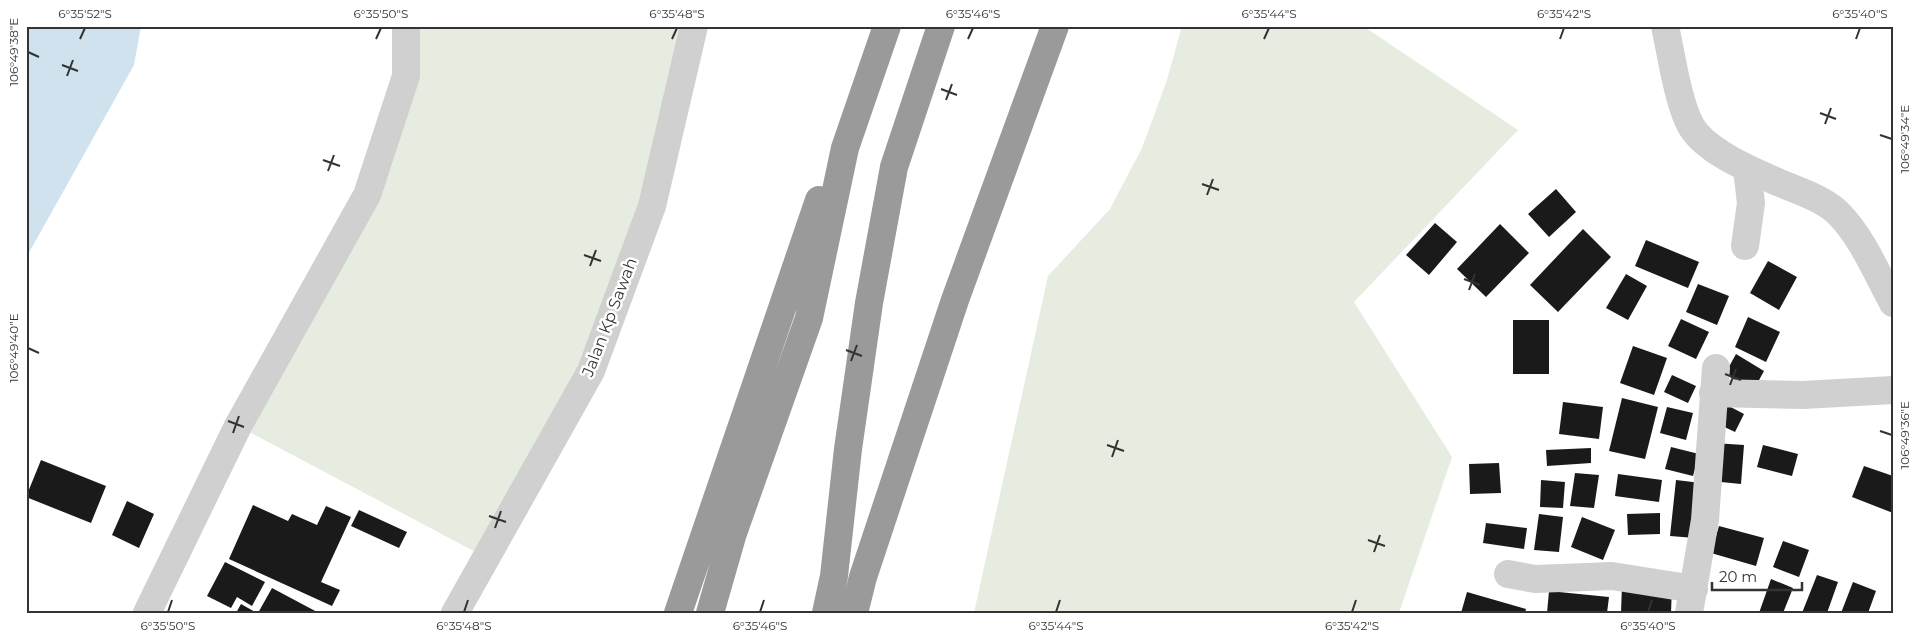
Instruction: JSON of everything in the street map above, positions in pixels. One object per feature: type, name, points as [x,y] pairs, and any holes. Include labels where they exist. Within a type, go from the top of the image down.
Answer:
[{"type":"highway","points":[[710,613],[733,533],[809,318],[845,148],[887,26]]},
{"type":"highway","points":[[826,613],[834,576],[848,449],[869,303],[894,167],[942,26]]},
{"type":"highway","points":[[854,613],[863,577],[955,300],[1055,26]]},
{"type":"highway","points":[[678,613],[818,201],[845,148]]},
{"type":"street","points":[[147,613],[238,426],[367,195],[406,76],[406,26]]},
{"type":"street","name":"Jalan Kp Sawah","points":[[455,613],[591,371],[652,206],[694,26]]},
{"type":"street","points":[[1665,26],[1680,93],[1691,126],[1709,145],[1747,169],[1816,198],[1840,214],[1861,244],[1893,303]]},
{"type":"street","points":[[1745,246],[1751,203],[1747,169]]},
{"type":"street","points":[[1508,574],[1535,579],[1612,576],[1691,601],[1705,520],[1714,381],[1803,395],[1893,390]]},
{"type":"shaded area","points":[[406,26],[694,26],[591,371],[485,557],[238,426],[367,195]]},
{"type":"shaded area","points":[[1182,26],[1363,26],[1518,130],[1354,302],[1452,457],[1399,613],[974,613],[1048,276],[1110,209],[1142,148],[1167,80]]},
{"type":"water","points":[[26,26],[141,26],[134,65],[26,258]]},
{"type":"building","points":[[1556,189],[1576,212],[1549,237],[1528,214]]},
{"type":"building","points":[[1435,223],[1457,242],[1429,275],[1406,255]]},
{"type":"building","points":[[1500,224],[1529,253],[1486,297],[1457,269]]},
{"type":"building","points":[[1583,229],[1611,257],[1558,312],[1530,285]]},
{"type":"building","points":[[1646,240],[1699,262],[1688,288],[1635,266]]},
{"type":"building","points":[[1768,261],[1797,277],[1779,310],[1750,293]]},
{"type":"building","points":[[1626,274],[1647,286],[1628,320],[1606,308]]},
{"type":"building","points":[[1698,284],[1729,296],[1717,325],[1686,312]]},
{"type":"building","points":[[1748,317],[1780,332],[1766,362],[1735,347]]},
{"type":"building","points":[[1681,319],[1709,332],[1696,359],[1668,346]]},
{"type":"building","points":[[1513,320],[1549,320],[1549,374],[1513,374]]},
{"type":"building","points":[[1633,346],[1667,358],[1654,395],[1620,383]]},
{"type":"building","points":[[1736,354],[1764,371],[1753,391],[1725,374]]},
{"type":"building","points":[[1672,375],[1696,386],[1688,403],[1664,392]]},
{"type":"building","points":[[1622,398],[1658,407],[1645,459],[1609,451]]},
{"type":"building","points":[[1563,402],[1603,407],[1599,439],[1559,434]]},
{"type":"building","points":[[1725,404],[1744,414],[1735,432],[1716,423]]},
{"type":"building","points":[[1667,407],[1693,413],[1686,440],[1660,433]]},
{"type":"building","points":[[1714,443],[1744,445],[1741,484],[1711,481]]},
{"type":"building","points":[[1763,445],[1798,454],[1792,476],[1757,467]]},
{"type":"building","points":[[1671,447],[1699,454],[1693,476],[1665,469]]},
{"type":"building","points":[[1591,448],[1591,463],[1547,466],[1546,450]]},
{"type":"building","points":[[41,460],[106,486],[91,523],[26,497]]},
{"type":"building","points":[[1499,463],[1501,493],[1470,494],[1469,464]]},
{"type":"building","points":[[1864,466],[1893,476],[1893,513],[1852,497]]},
{"type":"building","points":[[1575,473],[1599,475],[1594,508],[1570,506]]},
{"type":"building","points":[[1618,474],[1662,480],[1659,502],[1615,496]]},
{"type":"building","points":[[1541,480],[1565,482],[1563,508],[1540,507]]},
{"type":"building","points":[[1676,480],[1701,483],[1695,538],[1670,536]]},
{"type":"building","points":[[127,501],[154,514],[139,548],[112,535]]},
{"type":"building","points":[[253,505],[288,521],[292,514],[317,525],[326,506],[351,517],[321,582],[340,590],[332,606],[229,559]]},
{"type":"building","points":[[359,510],[407,532],[399,548],[351,526]]},
{"type":"building","points":[[1660,513],[1660,534],[1628,535],[1627,514]]},
{"type":"building","points":[[1539,514],[1563,517],[1559,552],[1534,550]]},
{"type":"building","points":[[1582,517],[1615,530],[1603,560],[1571,547]]},
{"type":"building","points":[[1486,523],[1527,528],[1524,549],[1483,543]]},
{"type":"building","points":[[1719,526],[1764,538],[1756,566],[1711,553]]},
{"type":"building","points":[[1783,541],[1809,550],[1799,577],[1773,567]]},
{"type":"building","points":[[225,562],[265,582],[252,606],[237,597],[231,608],[207,596]]},
{"type":"building","points":[[1817,575],[1838,582],[1827,613],[1802,613]]},
{"type":"building","points":[[1771,579],[1793,588],[1783,613],[1759,613]]},
{"type":"building","points":[[1853,582],[1876,591],[1868,613],[1841,613]]},
{"type":"building","points":[[1622,584],[1672,586],[1671,613],[1621,613]]},
{"type":"building","points":[[272,588],[319,613],[258,613]]},
{"type":"building","points":[[1549,591],[1609,597],[1607,613],[1547,613]]},
{"type":"building","points":[[1467,592],[1526,609],[1525,613],[1461,613]]},
{"type":"building","points":[[241,604],[257,613],[236,613]]}]
